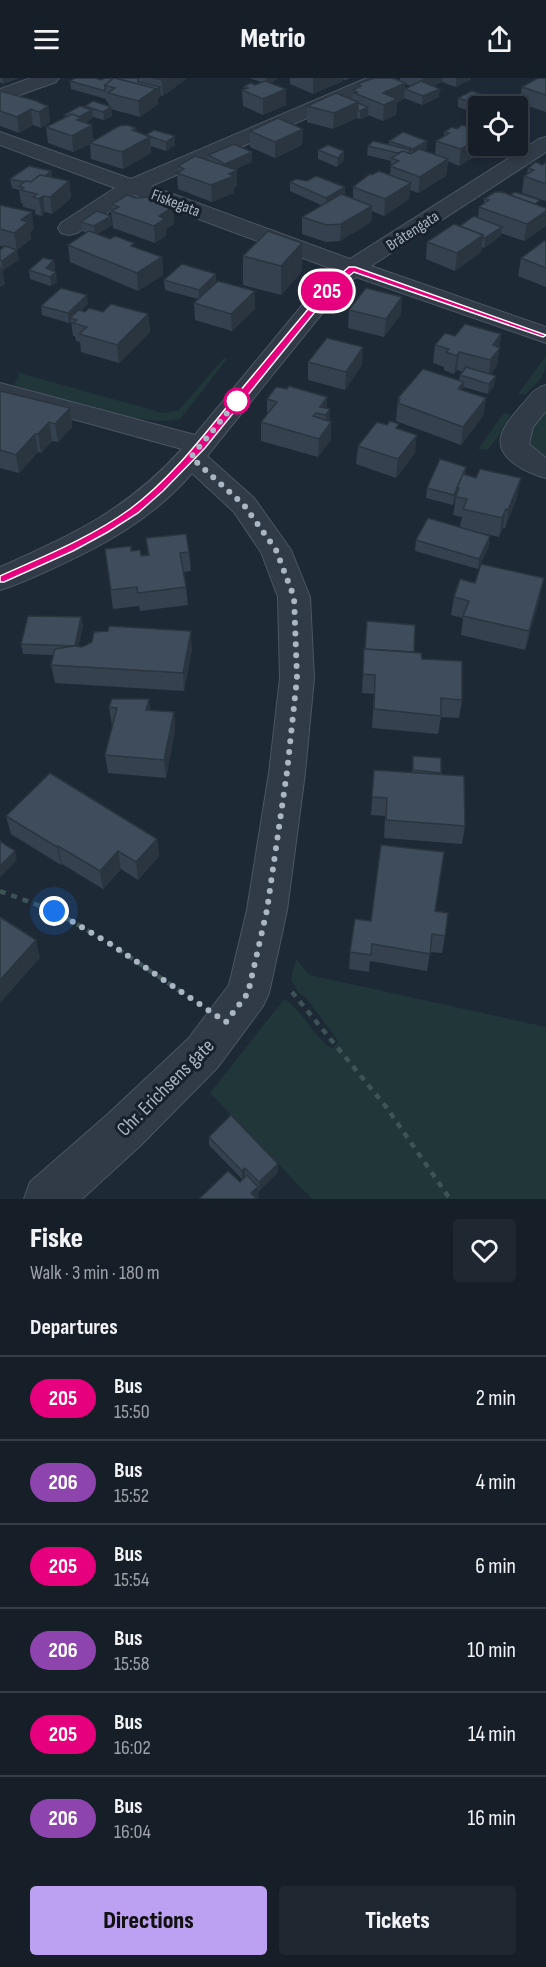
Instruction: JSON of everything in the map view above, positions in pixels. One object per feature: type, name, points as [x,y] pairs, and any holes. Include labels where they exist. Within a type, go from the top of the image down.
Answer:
[{"type":"street","points":[[0,96],[49,78]]},
{"type":"street","points":[[69,228],[133,186],[383,78]]},
{"type":"street","name":"Fiskegata","points":[[0,138],[352,268],[546,335]]},
{"type":"street","name":"Bråtengata","points":[[0,579],[69,549],[134,511],[196,451],[332,285],[352,268],[546,142]]},
{"type":"street","points":[[0,391],[196,451]]},
{"type":"street","points":[[546,393],[515,435],[513,444],[517,453],[546,469]]},
{"type":"street","name":"Chr. Erichsens gate","points":[[47,1199],[124,1130],[203,1053],[248,993],[267,910],[287,772],[297,678],[294,597],[276,550],[244,505],[196,451]]},
{"type":"path","points":[[0,891],[54,911],[109,943],[226,1022]]},
{"type":"path","points":[[287,986],[387,1108],[450,1199]]},
{"type":"green space","points":[[546,356],[545,369],[541,378],[526,394],[518,394]]},
{"type":"green space","points":[[224,358],[227,359],[181,418],[167,421],[148,420],[99,410],[14,385],[20,373],[163,413],[179,410]]},
{"type":"green space","points":[[546,406],[546,458],[526,444],[526,435]]},
{"type":"green space","points":[[504,413],[510,415],[506,425],[488,450],[478,449]]},
{"type":"green space","points":[[296,959],[310,975],[546,1027],[546,1199],[312,1199],[210,1093],[284,999],[333,1049],[338,1041],[307,999],[298,992],[291,979]]},
{"type":"building","points":[[75,78],[101,80],[114,78],[105,85],[105,91],[70,81]]},
{"type":"building","points":[[114,78],[157,88],[138,101],[108,93],[115,88],[105,85]]},
{"type":"building","points":[[115,78],[138,78],[138,82],[160,87],[157,89]]},
{"type":"building","points":[[374,78],[392,78],[405,83],[383,93],[397,99],[384,105],[354,93],[357,92],[353,90],[361,86],[357,84]]},
{"type":"building","points":[[538,78],[546,78],[546,95],[522,87]]},
{"type":"building","points":[[265,81],[286,89],[263,99],[242,90],[248,88],[244,86],[251,83],[255,85]]},
{"type":"building","points":[[421,81],[440,89],[423,96],[405,89]]},
{"type":"building","points":[[0,91],[48,106],[39,112],[31,109],[17,117],[0,111]]},
{"type":"building","points":[[472,91],[486,96],[468,96],[468,101],[458,98]]},
{"type":"building","points":[[336,93],[358,102],[334,113],[307,106]]},
{"type":"building","points":[[93,101],[111,107],[103,112],[85,106]]},
{"type":"building","points":[[358,103],[368,107],[360,111]]},
{"type":"building","points":[[80,106],[92,110],[79,117],[72,114],[64,115]]},
{"type":"building","points":[[72,114],[82,118],[77,120],[92,125],[72,136],[46,127]]},
{"type":"building","points":[[278,118],[303,129],[275,142],[250,131]]},
{"type":"building","points":[[127,125],[136,128],[132,130],[150,137],[122,152],[90,143],[119,126]]},
{"type":"building","points":[[462,125],[468,127],[468,145],[461,149],[436,141],[449,133],[444,132],[452,127],[457,129]]},
{"type":"building","points":[[154,130],[175,136],[166,142],[146,135]]},
{"type":"building","points":[[403,132],[427,141],[413,149],[389,141]]},
{"type":"building","points":[[373,141],[411,150],[408,153],[403,151],[398,153],[368,146]]},
{"type":"building","points":[[234,144],[252,152],[225,164],[208,155]]},
{"type":"building","points":[[328,145],[344,151],[338,158],[318,150]]},
{"type":"building","points":[[419,149],[448,159],[420,177],[390,166],[399,161],[391,158],[403,151],[411,154]]},
{"type":"building","points":[[195,156],[237,170],[229,174],[234,176],[211,185],[177,173],[184,169],[178,166]]},
{"type":"building","points":[[536,162],[542,165],[546,162],[546,184],[524,176],[534,170],[528,168]]},
{"type":"building","points":[[29,166],[51,171],[31,182],[10,179]]},
{"type":"building","points":[[379,171],[411,183],[385,199],[353,187],[370,174]]},
{"type":"building","points":[[40,175],[69,181],[50,197],[43,196],[39,199],[33,197],[37,194],[21,190],[24,188],[19,186],[26,181],[31,182]]},
{"type":"building","points":[[316,176],[345,187],[326,198],[290,182],[296,179],[307,181]]},
{"type":"building","points":[[495,192],[502,192],[546,208],[546,211],[527,224],[479,207],[489,200],[484,199]]},
{"type":"building","points":[[515,192],[540,200],[535,204],[510,195]]},
{"type":"building","points":[[341,194],[372,206],[341,224],[327,225],[302,217]]},
{"type":"building","points":[[127,195],[136,198],[147,197],[173,207],[159,216],[165,219],[154,226],[111,211],[119,207],[112,204]]},
{"type":"building","points":[[0,205],[32,212],[21,220],[28,222],[14,233],[0,229]]},
{"type":"building","points":[[97,211],[111,216],[94,226],[81,222]]},
{"type":"building","points":[[474,216],[502,227],[483,238],[483,235],[460,226]]},
{"type":"building","points":[[454,224],[483,235],[457,253],[427,242]]},
{"type":"building","points":[[89,231],[110,239],[115,236],[134,243],[131,246],[162,257],[137,273],[68,245]]},
{"type":"building","points":[[268,231],[302,243],[281,266],[243,256]]},
{"type":"building","points":[[546,241],[546,268],[521,258]]},
{"type":"building","points":[[5,246],[17,250],[2,261],[0,250]]},
{"type":"building","points":[[43,258],[54,260],[46,268],[56,272],[50,277],[29,270]]},
{"type":"building","points":[[182,264],[216,274],[199,290],[164,280]]},
{"type":"building","points":[[218,281],[255,291],[231,314],[194,303]]},
{"type":"building","points":[[61,288],[87,295],[68,313],[41,306]]},
{"type":"building","points":[[366,288],[402,297],[386,319],[349,310]]},
{"type":"building","points":[[111,304],[148,314],[117,345],[79,334],[87,327],[73,323],[77,320],[70,318],[79,310],[85,312],[89,308],[103,312]]},
{"type":"building","points":[[465,324],[501,334],[493,345],[500,348],[490,360],[459,352],[457,356],[446,352],[449,349],[435,345],[445,333],[455,336]]},
{"type":"building","points":[[327,338],[363,347],[346,372],[308,362]]},
{"type":"building","points":[[466,367],[496,376],[489,384],[460,375]]},
{"type":"building","points":[[423,369],[464,382],[458,389],[486,398],[463,427],[398,403],[400,399],[398,398]]},
{"type":"building","points":[[289,386],[327,397],[320,407],[330,409],[326,415],[316,413],[313,416],[331,422],[319,439],[261,422],[277,402],[267,399],[276,387],[287,389]]},
{"type":"building","points":[[0,391],[70,408],[55,424],[49,422],[38,434],[35,434],[16,455],[0,450]]},
{"type":"building","points":[[390,421],[399,424],[396,428],[417,435],[398,459],[358,446],[377,422],[387,425]]},
{"type":"building","points":[[440,459],[466,467],[454,495],[427,488]]},
{"type":"building","points":[[480,469],[521,478],[508,510],[506,509],[502,518],[463,509],[467,499],[456,497],[463,474],[476,478]]},
{"type":"building","points":[[428,518],[490,536],[479,559],[416,540]]},
{"type":"building","points":[[186,534],[189,552],[180,553],[186,587],[138,593],[137,587],[111,590],[105,549],[131,546],[131,551],[140,550],[141,556],[149,555],[146,538]]},
{"type":"building","points":[[481,564],[544,578],[529,631],[463,616],[469,601],[454,597],[460,579],[475,583]]},
{"type":"building","points":[[28,616],[81,617],[75,646],[21,644]]},
{"type":"building","points":[[367,621],[415,625],[414,652],[365,649]]},
{"type":"building","points":[[109,626],[191,631],[183,673],[51,665],[55,649],[82,647],[92,642],[94,632],[108,631]]},
{"type":"building","points":[[364,649],[421,653],[422,659],[462,661],[462,700],[441,698],[441,716],[374,709],[375,675],[363,674]]},
{"type":"building","points":[[112,699],[149,699],[146,710],[174,712],[164,760],[105,755],[117,708],[109,707]]},
{"type":"building","points":[[413,756],[441,758],[441,773],[413,770]]},
{"type":"building","points":[[374,770],[464,776],[465,826],[386,820],[387,798],[372,797]]},
{"type":"building","points":[[50,773],[157,839],[136,862],[118,851],[100,871],[6,816]]},
{"type":"building","points":[[0,841],[15,851],[0,866]]},
{"type":"building","points":[[381,845],[444,852],[435,911],[448,913],[445,936],[432,934],[430,954],[372,944],[371,955],[350,952],[355,919],[371,921]]},
{"type":"building","points":[[0,917],[36,940],[0,980]]},
{"type":"building","points":[[231,1115],[278,1164],[259,1182],[245,1168],[242,1171],[209,1137]]},
{"type":"building","points":[[228,1171],[240,1182],[247,1175],[258,1187],[251,1193],[257,1199],[199,1199]]},
{"type":"bus line","name":"205","points":[[0,579],[69,549],[104,530],[134,511],[172,478],[201,446],[332,285],[352,268],[546,335]]},
{"type":"route","points":[[54,911],[109,943],[226,1022],[248,993],[267,910],[287,772],[297,678],[294,597],[276,550],[244,505],[191,457],[237,401]]}]
